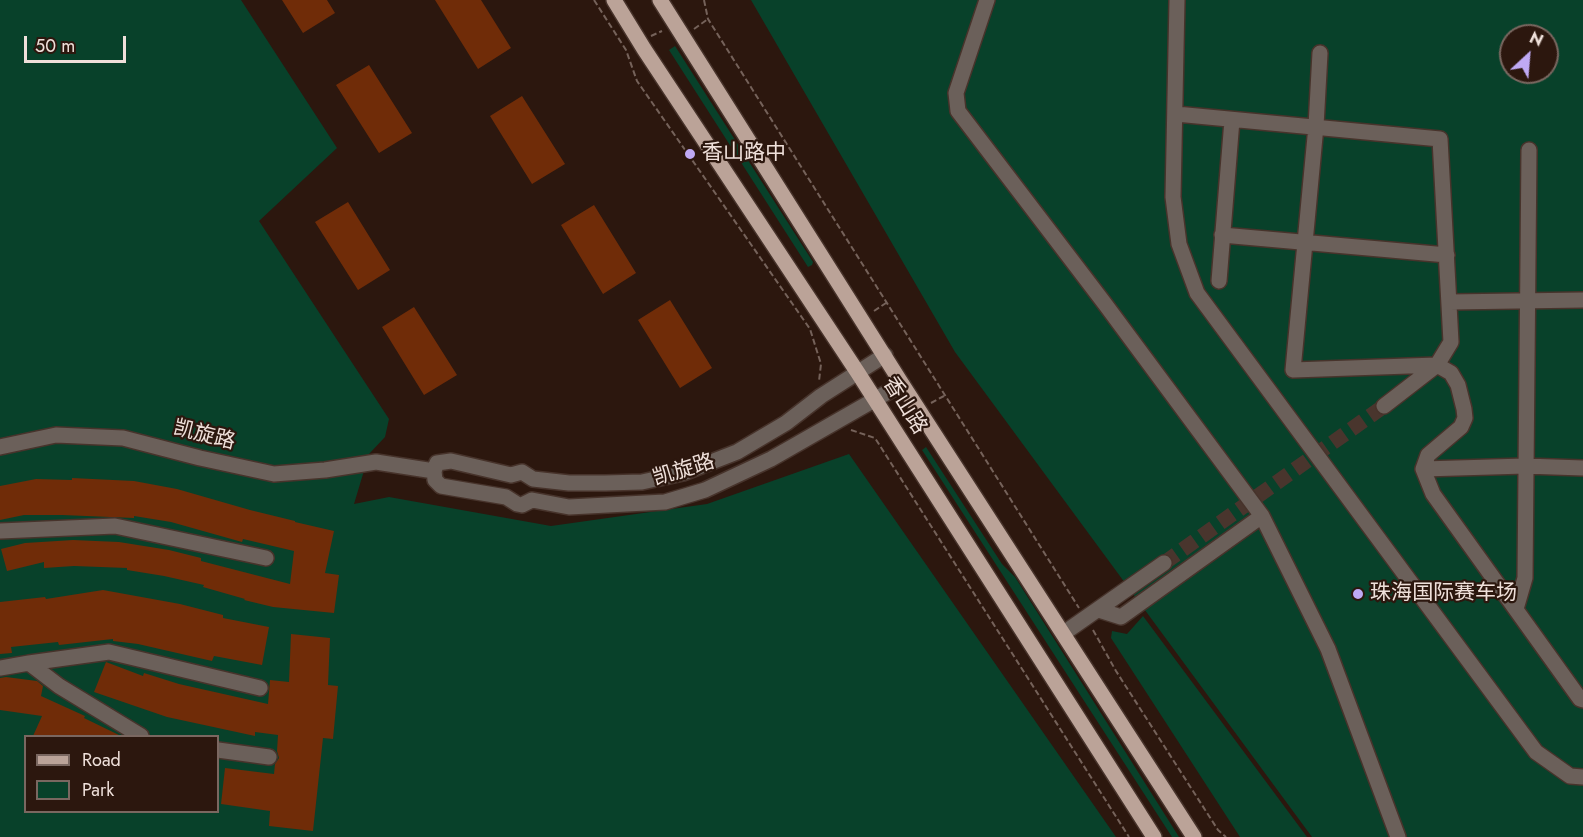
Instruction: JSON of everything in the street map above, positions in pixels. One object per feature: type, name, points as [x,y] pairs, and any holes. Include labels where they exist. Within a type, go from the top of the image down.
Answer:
[{"type":"main road","name":"香山路","points":[[614,0],[858,373],[1154,837]]},
{"type":"main road","name":"香山路","points":[[660,0],[902,384],[1194,837]]},
{"type":"street","points":[[987,0],[956,93],[958,111],[1112,313],[1262,516],[1328,648],[1398,837]]},
{"type":"street","points":[[1177,0],[1173,197],[1179,244],[1197,292],[1536,752],[1579,774]]},
{"type":"street","points":[[1320,53],[1316,126],[1293,370],[1437,365],[1451,373],[1458,385],[1465,418],[1461,427],[1428,455],[1423,469],[1434,494],[1580,699],[1583,700]]},
{"type":"street","points":[[1176,114],[1440,139],[1451,342],[1437,365],[1384,406]]},
{"type":"street","points":[[1219,282],[1232,120]]},
{"type":"street","points":[[1516,609],[1525,578],[1529,150]]},
{"type":"street","points":[[1222,235],[1447,255]]},
{"type":"street","points":[[1450,302],[1527,303],[1583,300]]},
{"type":"street","name":"凯旋路","points":[[885,355],[821,396],[786,423],[736,452],[683,473],[642,482],[569,483],[533,479],[522,472],[511,475],[451,461],[437,463],[434,471],[435,480],[441,486],[506,497],[522,505],[532,500],[569,507],[664,502],[705,490],[771,459],[902,384]]},
{"type":"street","name":"凯旋路","points":[[0,447],[56,435],[123,438],[273,474],[325,470],[376,462],[434,471]]},
{"type":"street","points":[[1423,469],[1525,466],[1583,468]]},
{"type":"street","points":[[506,497],[505,483],[511,475]]},
{"type":"street","points":[[532,500],[536,491],[533,479]]},
{"type":"street","points":[[1099,610],[1121,617],[1262,516]]},
{"type":"street","points":[[0,531],[115,526],[266,558]]},
{"type":"street","points":[[1064,633],[1164,563]]},
{"type":"street","points":[[0,668],[109,652],[260,688]]},
{"type":"street","points":[[29,663],[59,686],[139,735]]},
{"type":"street","points":[[219,750],[269,757]]},
{"type":"path","points":[[594,0],[626,50],[637,81],[810,329],[821,364],[819,386]]},
{"type":"path","points":[[704,0],[708,19],[1062,584]]},
{"type":"path","points":[[851,430],[875,438],[1129,837]]},
{"type":"path","points":[[1116,671],[1218,830],[1226,837]]},
{"type":"green space","points":[[0,0],[241,0],[337,148],[259,221],[389,419],[385,437],[369,454],[354,504],[389,497],[551,526],[707,504],[849,454],[1116,837],[0,837]]},
{"type":"green space","name":"珠海国际赛车场","points":[[751,0],[1583,0],[1583,837],[1312,837],[955,352]]},
{"type":"green space","points":[[675,46],[813,262],[812,265],[808,267],[669,50]]},
{"type":"green space","points":[[926,447],[1002,564],[1015,577],[1179,837],[1172,837],[922,450]]},
{"type":"green space","points":[[1143,616],[1307,837],[1240,837],[1111,638],[1112,631],[1127,634]]},
{"type":"building","points":[[282,0],[327,0],[335,13],[303,33]]},
{"type":"building","points":[[435,0],[481,0],[511,48],[478,69]]},
{"type":"building","points":[[369,65],[412,133],[379,153],[336,85]]},
{"type":"building","points":[[522,96],[565,164],[532,184],[490,116]]},
{"type":"building","points":[[348,202],[390,270],[358,290],[315,222]]},
{"type":"building","points":[[594,205],[636,273],[603,294],[561,225]]},
{"type":"building","points":[[670,300],[712,368],[680,388],[638,320]]},
{"type":"building","points":[[414,307],[457,375],[424,395],[382,327]]},
{"type":"building","points":[[72,478],[134,481],[177,489],[334,531],[325,573],[339,575],[334,613],[273,607],[203,587],[204,585],[127,570],[127,568],[74,566],[44,568],[44,562],[7,571],[1,549],[25,543],[73,540],[119,542],[169,550],[201,558],[201,561],[290,584],[294,551],[243,539],[242,542],[171,522],[134,516],[134,518],[62,515],[24,515],[0,520],[0,486],[36,479],[72,480]]},
{"type":"building","points":[[103,590],[180,604],[223,615],[223,618],[269,627],[262,665],[214,656],[212,661],[138,644],[113,641],[113,639],[11,647],[12,653],[0,654],[0,602],[45,597],[46,599]]},
{"type":"building","points":[[291,634],[330,638],[328,685],[338,686],[333,739],[323,738],[313,831],[269,826],[270,811],[221,804],[225,768],[274,774],[275,764],[279,758],[278,735],[255,732],[255,736],[167,717],[94,692],[106,662],[143,676],[144,673],[179,684],[268,704],[270,680],[289,682]]},
{"type":"building","points":[[0,678],[37,681],[43,686],[41,696],[85,716],[84,718],[119,735],[33,735],[42,716],[0,710]]},
{"type":"tunnel","points":[[1164,563],[1384,406]]},
{"type":"place","name":"香山路中","points":[[690,154]]},
{"type":"place","name":"珠海国际赛车场","points":[[1358,594]]}]
